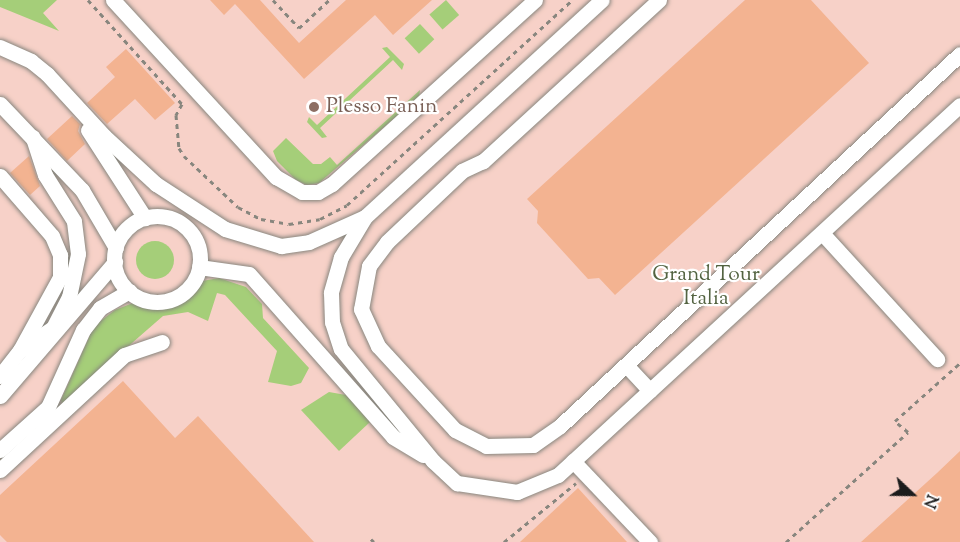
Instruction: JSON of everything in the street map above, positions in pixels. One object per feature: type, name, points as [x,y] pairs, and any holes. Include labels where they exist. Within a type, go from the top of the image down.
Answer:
[{"type":"street","points":[[113,0],[276,177],[302,192],[318,192],[332,184],[535,0]]},
{"type":"street","points":[[0,396],[115,255],[132,224],[145,218],[166,217],[186,227],[281,246],[309,242],[365,217],[602,0]]},
{"type":"street","points":[[658,0],[483,161],[462,171],[387,242],[369,266],[361,309],[378,346],[455,430],[486,446],[504,449],[533,445],[560,426],[960,54]]},
{"type":"street","points":[[0,47],[31,61],[104,136],[156,184],[225,229],[253,240]]},
{"type":"street","points":[[71,102],[145,218]]},
{"type":"street","points":[[0,104],[82,190],[115,255],[118,275],[130,291],[148,300],[175,298],[186,290],[200,267],[195,238],[186,227]]},
{"type":"street","points":[[365,217],[334,277],[330,306],[335,334],[341,349],[433,461],[457,483],[517,492],[535,488],[573,461],[960,105]]},
{"type":"street","points":[[20,350],[53,328],[69,297],[78,254],[74,220],[45,175],[33,137]]},
{"type":"street","points":[[0,176],[52,236],[60,255],[60,277],[55,292],[20,350],[0,376]]},
{"type":"street","points":[[822,234],[937,358]]},
{"type":"street","points":[[200,267],[249,274],[393,437],[433,461]]},
{"type":"street","points":[[0,450],[48,407],[83,330],[100,308],[130,291]]},
{"type":"street","points":[[0,470],[124,355],[162,342]]},
{"type":"street","points":[[626,365],[650,392]]},
{"type":"street","points":[[573,461],[650,542]]},
{"type":"path","points":[[88,0],[182,104],[176,115],[179,148],[184,156],[238,207],[261,219],[289,224],[320,219],[347,205],[572,0]]},
{"type":"path","points":[[273,0],[299,28],[329,0]]},
{"type":"path","points":[[786,542],[908,432],[895,421],[960,363]]},
{"type":"path","points":[[504,542],[579,481],[586,489]]},
{"type":"shaded area","name":"Grand Tour Italia","points":[[0,0],[960,0],[960,542],[0,542]]},
{"type":"green space","points":[[0,0],[57,0],[43,13],[59,31],[0,7]]},
{"type":"green space","points":[[446,0],[459,15],[443,30],[429,14]]},
{"type":"green space","points":[[420,24],[434,39],[419,54],[405,38]]},
{"type":"green space","points":[[387,47],[404,64],[402,70],[393,60],[320,128],[327,137],[322,138],[307,122],[309,117],[317,125],[390,57],[382,48]]},
{"type":"green space","points":[[420,90],[419,97],[319,183],[307,185],[296,180],[277,161],[273,151],[286,138],[313,164],[321,164],[330,157],[337,165]]},
{"type":"green space","points":[[155,241],[169,246],[174,260],[169,274],[155,279],[141,274],[136,260],[141,246]]},
{"type":"green space","points":[[219,278],[246,287],[262,304],[263,318],[309,368],[301,383],[291,386],[268,382],[277,351],[225,295],[217,293],[208,321],[188,312],[163,316],[62,404],[61,400],[94,326],[115,310],[133,303],[176,302],[202,281]]},
{"type":"green space","points":[[329,392],[346,395],[370,422],[339,451],[301,410]]},
{"type":"building","points":[[210,0],[260,0],[299,43],[346,0],[432,0],[393,35],[375,15],[304,79],[235,4],[224,15]]},
{"type":"building","points":[[745,0],[811,0],[869,63],[615,295],[599,278],[588,279],[537,223],[538,211],[527,199]]},
{"type":"building","points":[[126,49],[175,103],[155,120],[135,99],[107,124],[87,103],[115,77],[106,67]]},
{"type":"building","points":[[72,116],[80,124],[78,131],[85,144],[67,161],[47,139]]},
{"type":"building","points":[[29,156],[40,186],[30,195],[10,173]]},
{"type":"building","points":[[123,381],[175,438],[198,416],[314,542],[7,542],[0,535],[0,495]]},
{"type":"building","points":[[960,451],[960,542],[861,542],[937,473]]},
{"type":"building","points":[[578,488],[627,542],[520,542]]},
{"type":"place","name":"Plesso Fanin","points":[[314,107]]}]
